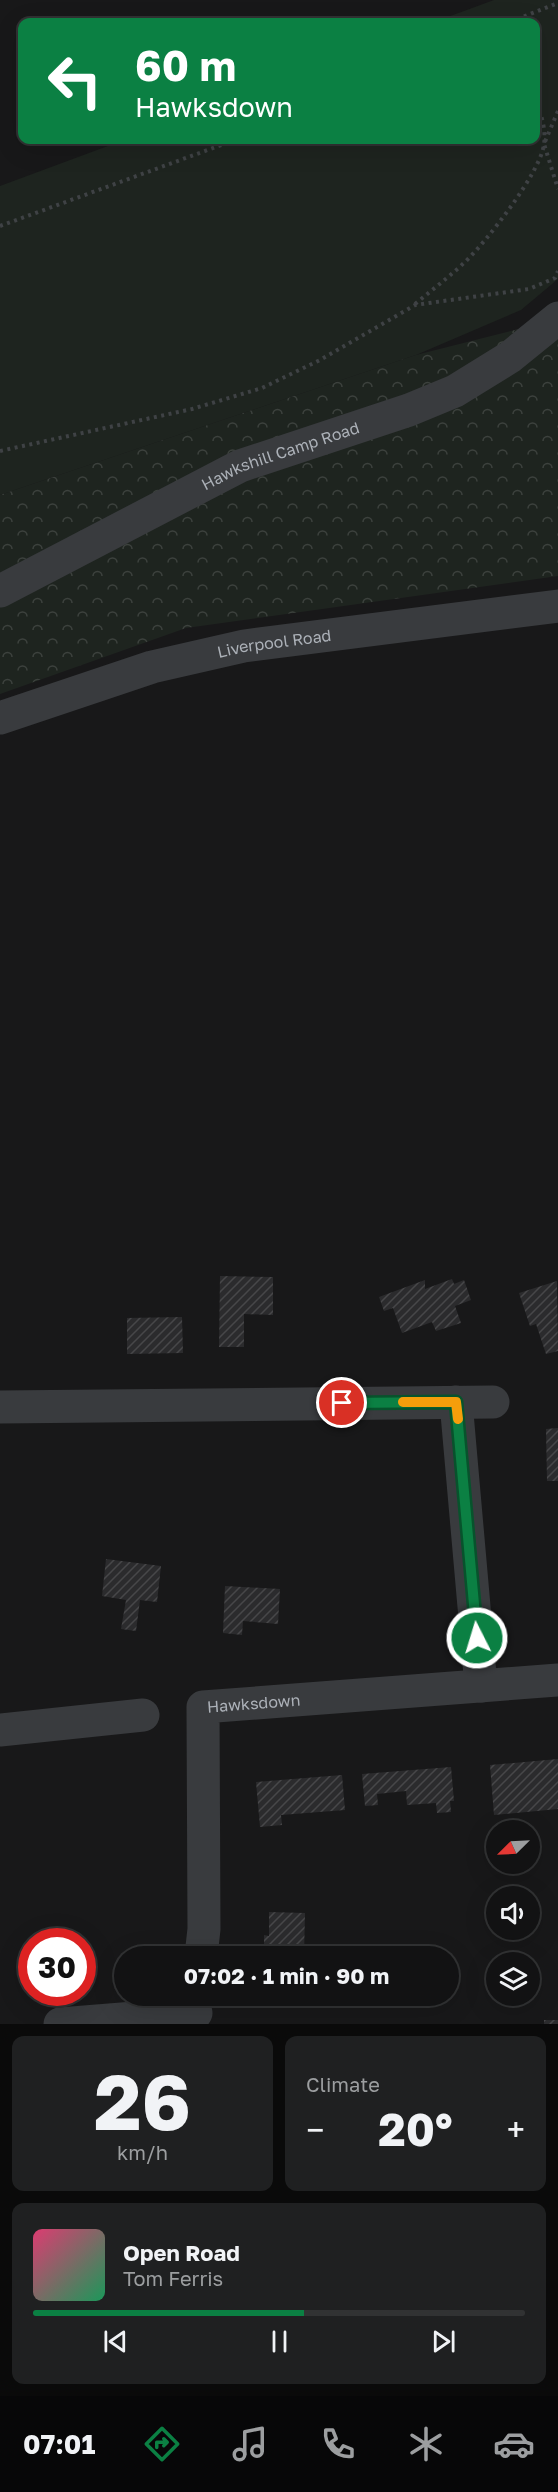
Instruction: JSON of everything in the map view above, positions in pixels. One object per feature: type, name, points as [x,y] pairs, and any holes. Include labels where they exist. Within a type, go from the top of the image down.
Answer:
[{"type":"street","name":"Hawkshill Camp Road","points":[[0,591],[240,466],[409,410],[455,391],[510,357],[558,318]]},
{"type":"street","name":"Liverpool Road","points":[[0,718],[152,667],[244,646],[558,606]]},
{"type":"street","points":[[456,1402],[481,1686]]},
{"type":"street","points":[[0,1407],[493,1402]]},
{"type":"street","name":"Hawksdown","points":[[202,1946],[204,1929],[203,1707],[558,1680]]},
{"type":"street","points":[[0,1730],[143,1715]]},
{"type":"street","points":[[60,2024],[196,2010]]},
{"type":"path","points":[[520,18],[558,3]]},
{"type":"path","points":[[540,110],[544,144],[558,189]]},
{"type":"path","points":[[0,451],[192,409],[262,388],[320,360],[415,305],[466,261],[504,216],[528,180],[558,111]]},
{"type":"path","points":[[0,226],[224,144]]},
{"type":"path","points":[[415,305],[529,289],[556,279],[558,271]]},
{"type":"green space","points":[[494,0],[558,0],[558,279],[521,310],[416,355],[0,495],[0,186],[113,144],[540,144],[540,18],[445,18]]},
{"type":"green space","points":[[558,319],[558,576],[186,628],[0,694],[0,495],[416,355]]},
{"type":"building","points":[[220,1276],[273,1277],[273,1315],[244,1314],[244,1347],[219,1347]]},
{"type":"building","points":[[452,1279],[454,1284],[464,1280],[471,1300],[455,1306],[461,1323],[436,1331],[432,1322],[402,1333],[393,1308],[384,1311],[379,1297],[425,1280],[425,1289]]},
{"type":"building","points":[[557,1281],[558,1351],[546,1354],[536,1324],[530,1326],[519,1293]]},
{"type":"building","points":[[182,1317],[183,1353],[127,1354],[127,1318]]},
{"type":"building","points":[[558,1428],[558,1481],[547,1481],[546,1429]]},
{"type":"building","points":[[106,1559],[161,1566],[157,1602],[140,1600],[136,1631],[121,1629],[126,1600],[102,1596]]},
{"type":"building","points":[[225,1586],[280,1589],[278,1624],[243,1621],[242,1635],[223,1633]]},
{"type":"building","points":[[558,1759],[558,1809],[494,1815],[490,1765]]},
{"type":"building","points":[[451,1767],[454,1801],[450,1801],[451,1812],[437,1813],[436,1803],[407,1805],[406,1791],[377,1794],[378,1805],[365,1806],[362,1774]]},
{"type":"building","points":[[342,1775],[345,1810],[281,1815],[282,1825],[260,1827],[256,1782]]},
{"type":"building","points":[[269,1912],[305,1913],[304,1946],[264,1946],[264,1935],[269,1936]]},
{"type":"building","points":[[544,2020],[558,2020],[558,2024],[544,2024]]},
{"type":"slow traffic","points":[[403,1402],[456,1402],[458,1419]]},
{"type":"route","points":[[342,1403],[456,1402],[477,1638]]}]
